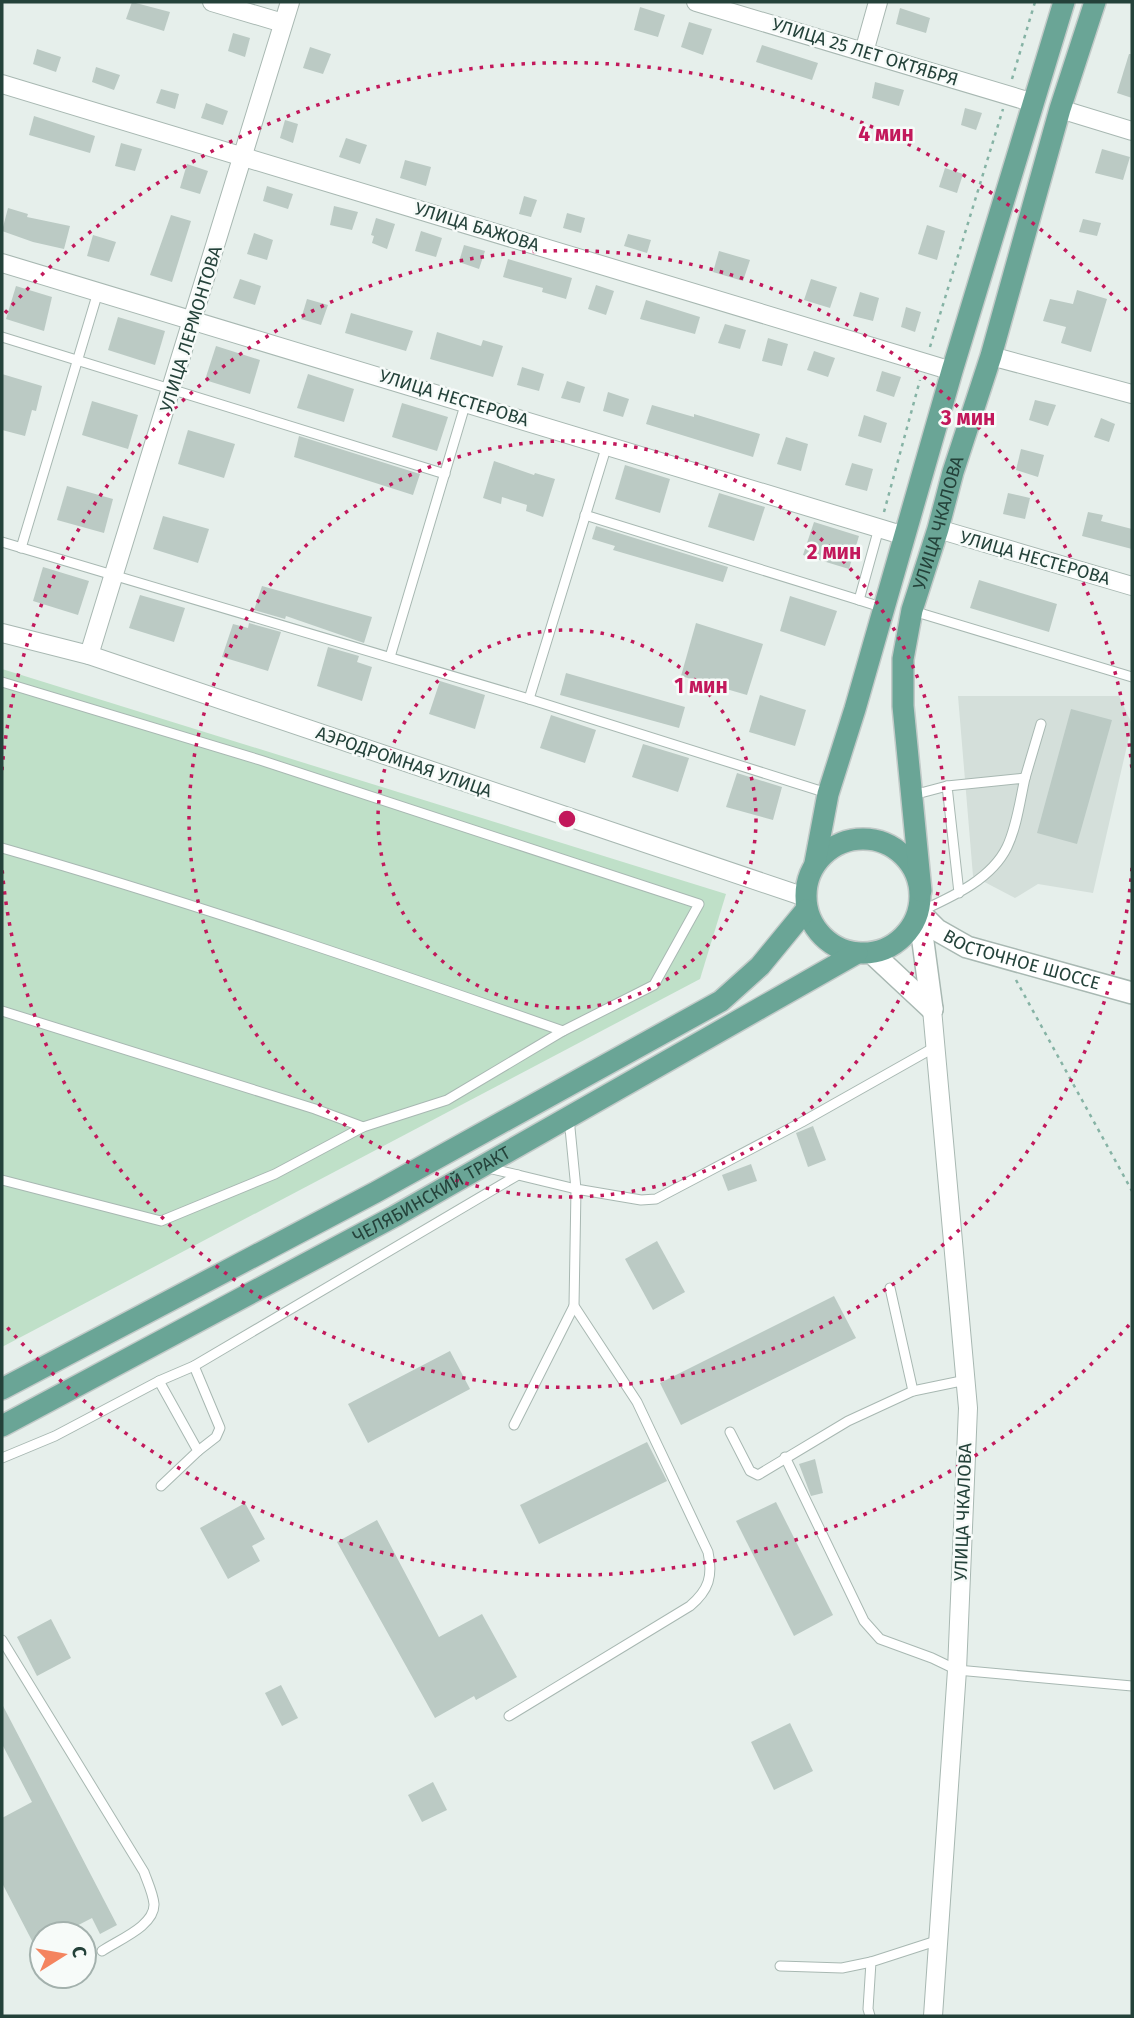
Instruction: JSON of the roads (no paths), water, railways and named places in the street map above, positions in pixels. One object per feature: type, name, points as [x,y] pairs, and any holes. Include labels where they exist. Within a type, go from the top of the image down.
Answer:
[{"type":"main road","name":"УЛИЦА ЧКАЛОВА","points":[[815,863],[828,794],[1064,2]]},
{"type":"main road","name":"УЛИЦА ЧКАЛОВА","points":[[921,891],[903,706],[903,659],[912,610],[991,356],[1060,109],[1095,2]]},
{"type":"main road","points":[[867,837],[895,847],[915,869],[921,891],[919,912],[909,932],[892,946],[865,953],[828,942],[815,928],[806,904],[815,863],[838,843],[867,837]]},
{"type":"main road","name":"ЧЕЛЯБИНСКИЙ ТРАКТ","points":[[2,1389],[376,1192],[722,1001],[760,966],[806,904]]},
{"type":"main road","name":"ЧЕЛЯБИНСКИЙ ТРАКТ","points":[[2,1426],[395,1216],[865,953]]},
{"type":"street","points":[[212,2],[283,23]]},
{"type":"street","name":"УЛИЦА ЛЕРМОНТОВА","points":[[89,655],[116,576],[290,2]]},
{"type":"street","name":"УЛИЦА 25 ЛЕТ ОКТЯБРЯ","points":[[696,2],[1034,103]]},
{"type":"street","points":[[864,52],[878,2]]},
{"type":"street","name":"УЛИЦА БАЖОВА","points":[[2,84],[952,371]]},
{"type":"street","points":[[1060,109],[1132,131]]},
{"type":"street","name":"УЛИЦА НЕСТЕРОВА","points":[[2,263],[905,536]]},
{"type":"street","points":[[991,356],[1132,394]]},
{"type":"street","name":"УЛИЦА НЕСТЕРОВА","points":[[939,529],[1132,586]]},
{"type":"street","name":"АЭРОДРОМНАЯ УЛИЦА","points":[[2,633],[89,655],[806,904]]},
{"type":"street","points":[[919,912],[932,1009]]},
{"type":"street","name":"ВОСТОЧНОЕ ШОССЕ","points":[[919,912],[937,930],[957,943],[1019,963],[1132,993]]},
{"type":"street","points":[[865,953],[932,1009]]},
{"type":"street","name":"УЛИЦА ЧКАЛОВА","points":[[932,1009],[968,1408],[957,1670],[933,2016]]},
{"type":"lane","points":[[21,548],[98,292]]},
{"type":"lane","points":[[2,337],[445,474]]},
{"type":"lane","points":[[390,657],[466,402]]},
{"type":"lane","points":[[529,699],[607,444]]},
{"type":"lane","points":[[585,515],[884,608]]},
{"type":"lane","points":[[859,600],[879,528]]},
{"type":"lane","points":[[2,542],[529,699],[828,794]]},
{"type":"lane","points":[[912,610],[1132,677]]},
{"type":"lane","points":[[2,682],[260,760],[699,904],[654,985],[563,1031],[447,1100],[363,1127],[275,1174],[161,1221],[2,1180]]},
{"type":"lane","points":[[919,912],[959,893],[1001,858],[1012,832],[1041,724]]},
{"type":"lane","points":[[913,795],[947,786],[1026,778]]},
{"type":"lane","points":[[947,786],[959,893]]},
{"type":"lane","points":[[2,848],[236,920],[563,1031]]},
{"type":"lane","points":[[2,1011],[315,1109],[363,1127]]},
{"type":"lane","points":[[483,1166],[576,1189],[641,1200],[656,1199],[802,1122],[935,1047]]},
{"type":"lane","points":[[514,1425],[574,1306],[576,1189],[569,1118]]},
{"type":"lane","points":[[2,1458],[55,1436],[159,1381],[194,1366],[518,1175]]},
{"type":"lane","points":[[890,1288],[913,1391]]},
{"type":"lane","points":[[509,1716],[690,1605],[702,1596],[709,1582],[711,1567],[708,1552],[636,1402],[574,1306]]},
{"type":"lane","points":[[161,1486],[216,1437],[220,1428],[194,1366]]},
{"type":"lane","points":[[730,1432],[750,1471],[755,1475],[760,1474],[848,1421],[913,1391],[966,1380]]},
{"type":"lane","points":[[159,1381],[198,1451]]},
{"type":"lane","points":[[785,1457],[871,1631],[891,1645],[932,1658],[957,1670],[1132,1686]]},
{"type":"lane","points":[[2,1640],[144,1871],[153,1898],[154,1906],[149,1920],[102,1951]]},
{"type":"lane","points":[[780,1966],[842,1968],[871,1962],[939,1940]]},
{"type":"lane","points":[[870,2016],[868,2009],[871,1962]]}]
